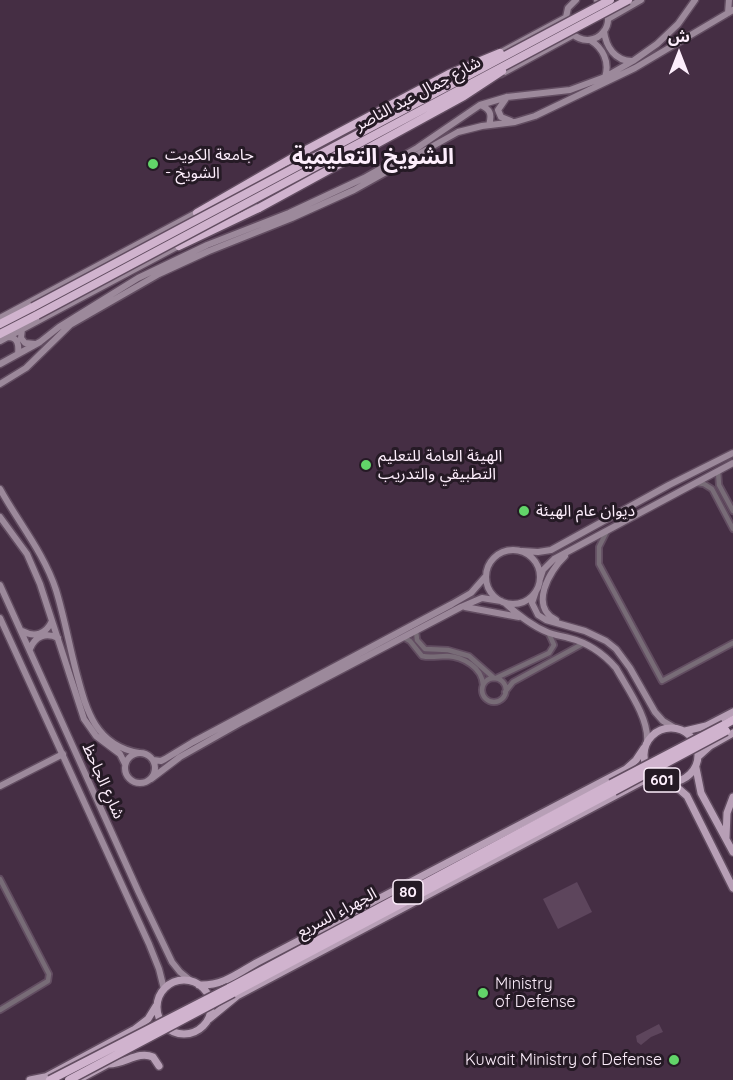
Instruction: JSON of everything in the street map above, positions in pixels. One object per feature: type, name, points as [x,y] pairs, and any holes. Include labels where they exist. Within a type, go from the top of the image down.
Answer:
[{"type":"highway","name":"شارع جمال عبد الناصر","points":[[4,336],[610,0]]},
{"type":"highway","name":"شارع جمال عبد الناصر","points":[[0,324],[528,47],[628,0]]},
{"type":"highway","points":[[197,213],[308,149],[449,74],[485,58],[528,47]]},
{"type":"highway","points":[[179,246],[259,207],[464,96],[528,47]]},
{"type":"highway","name":"الجهراء السريع","points":[[46,1079],[228,988],[733,720]]},
{"type":"highway","name":"الجهراء السريع","points":[[69,1080],[733,727]]},
{"type":"main road","points":[[646,745],[653,734],[661,729],[675,728],[685,731],[706,726],[733,712]]},
{"type":"main road","name":"601","points":[[670,782],[686,778],[696,766],[699,756],[695,742],[685,731]]},
{"type":"main road","points":[[699,756],[710,746],[733,733]]},
{"type":"main road","name":"601","points":[[646,745],[644,758],[647,768],[658,779],[670,782],[683,791],[696,812],[733,888]]},
{"type":"main road","name":"الجهراء السريع","points":[[199,985],[228,980],[256,963],[626,769],[636,760],[646,745]]},
{"type":"main road","name":"601","points":[[696,766],[699,787],[733,852]]},
{"type":"main road","name":"الجهراء السريع","points":[[209,1019],[229,1001],[248,990],[633,786],[643,781],[658,779]]},
{"type":"main road","points":[[696,812],[695,799],[698,796],[704,798]]},
{"type":"main road","points":[[726,838],[727,813],[733,797]]},
{"type":"main road","points":[[30,1080],[46,1079],[135,1029],[148,1019],[165,989],[179,981],[191,981],[208,994],[211,1002],[209,1019],[201,1029],[194,1033],[159,1036],[78,1080]]},
{"type":"main road","points":[[158,1004],[159,1017],[163,1024],[177,1034]]},
{"type":"main road","points":[[108,1064],[120,1064],[146,1054],[153,1057],[159,1066]]},
{"type":"street","points":[[576,0],[568,8],[565,18],[566,25],[578,39],[590,40],[604,31],[608,19],[605,8],[597,0]]},
{"type":"street","points":[[608,19],[641,0]]},
{"type":"street","points":[[229,240],[364,178],[417,148],[480,105],[507,97],[570,90],[605,77],[633,61],[672,30],[695,0]]},
{"type":"street","points":[[0,364],[35,345],[138,278],[215,245],[292,218],[354,190],[458,132],[515,122],[535,116],[627,72],[731,12],[729,0]]},
{"type":"street","points":[[0,318],[565,18]]},
{"type":"street","points":[[604,31],[606,43],[616,57],[620,60],[633,61]]},
{"type":"street","points":[[0,341],[4,336],[22,329],[179,246],[573,35]]},
{"type":"street","points":[[590,40],[599,47],[607,61],[605,77]]},
{"type":"street","points":[[507,97],[498,110],[499,114],[515,122]]},
{"type":"street","points":[[480,105],[488,108],[491,113],[489,125]]},
{"type":"street","points":[[0,384],[26,368],[70,325],[215,245]]},
{"type":"street","points":[[22,329],[21,338],[35,345]]},
{"type":"street","points":[[4,336],[13,338],[17,342],[18,354]]},
{"type":"street","points":[[1,524],[12,533],[27,554],[40,584],[84,718],[100,740],[120,754],[125,764],[125,773],[134,782],[142,784],[197,748],[321,677],[403,637],[465,597],[485,577],[489,562],[494,556],[509,550],[538,552],[551,550],[733,453]]},
{"type":"street","points":[[572,626],[546,620],[538,615],[532,603],[543,570],[548,564],[733,464]]},
{"type":"street","points":[[718,471],[719,485],[733,511]]},
{"type":"street","points":[[696,483],[709,486],[733,530]]},
{"type":"street","points":[[0,489],[40,554],[56,589],[82,696],[89,715],[96,727],[110,740],[124,749],[147,754],[153,760],[156,770],[151,779]]},
{"type":"street","points":[[718,500],[725,496]]},
{"type":"street","points":[[604,521],[608,531],[599,548],[599,564],[662,681],[733,643]]},
{"type":"street","points":[[522,551],[536,562],[540,579]]},
{"type":"street","points":[[570,551],[559,561],[551,574],[543,594],[544,610],[552,619],[606,641],[616,649],[630,668],[655,712],[663,721],[675,728]]},
{"type":"street","points":[[485,577],[490,592],[520,617],[549,634],[584,643],[599,650],[619,673],[647,726],[646,745]]},
{"type":"street","points":[[40,584],[45,586],[52,581]]},
{"type":"street","name":"شارع الجاحظ","points":[[0,585],[172,962],[191,981]]},
{"type":"street","points":[[44,594],[47,589],[56,589]]},
{"type":"street","points":[[153,760],[161,761],[193,742],[461,607],[482,598],[503,602],[522,602],[536,591]]},
{"type":"street","points":[[461,607],[478,608],[520,617]]},
{"type":"street","name":"شارع الجاحظ","points":[[0,618],[149,944],[165,989]]},
{"type":"street","points":[[22,631],[28,634],[38,634],[47,630],[52,621]]},
{"type":"street","points":[[413,630],[417,640],[425,649],[448,650],[469,656],[504,685],[506,692]]},
{"type":"street","points":[[483,685],[487,680],[549,653],[554,645],[549,634]]},
{"type":"street","points":[[30,649],[33,642],[41,636],[52,635],[58,638]]},
{"type":"street","points":[[403,637],[410,641],[422,656],[453,657],[469,664],[481,675],[483,696],[490,701],[498,701],[513,682],[584,643]]},
{"type":"street","points":[[619,673],[630,668]]},
{"type":"street","points":[[50,729],[58,730],[62,724]]},
{"type":"street","points":[[125,764],[132,755],[139,753]]},
{"type":"street","points":[[0,786],[63,754]]},
{"type":"street","points":[[0,879],[49,974],[48,981],[39,988],[0,1010]]},
{"type":"shaded area","points":[[577,882],[592,912],[558,929],[543,899]]},
{"type":"shaded area","points":[[659,1024],[663,1032],[651,1037],[641,1045],[637,1042],[636,1036]]},
{"type":"place","name":"جامعة الكويت - الشويخ","points":[[153,164]]},
{"type":"place","name":"الهيئة العامة للتعليم التطبيقي والتدريب","points":[[366,465]]},
{"type":"place","name":"ديوان عام الهيئة","points":[[524,511]]},
{"type":"place","name":"Ministry of Defense","points":[[483,993]]},
{"type":"place","name":"Kuwait Ministry of Defense","points":[[674,1060]]},
{"type":"district","name":"الشويخ التعليمية","points":[[373,157]]}]
